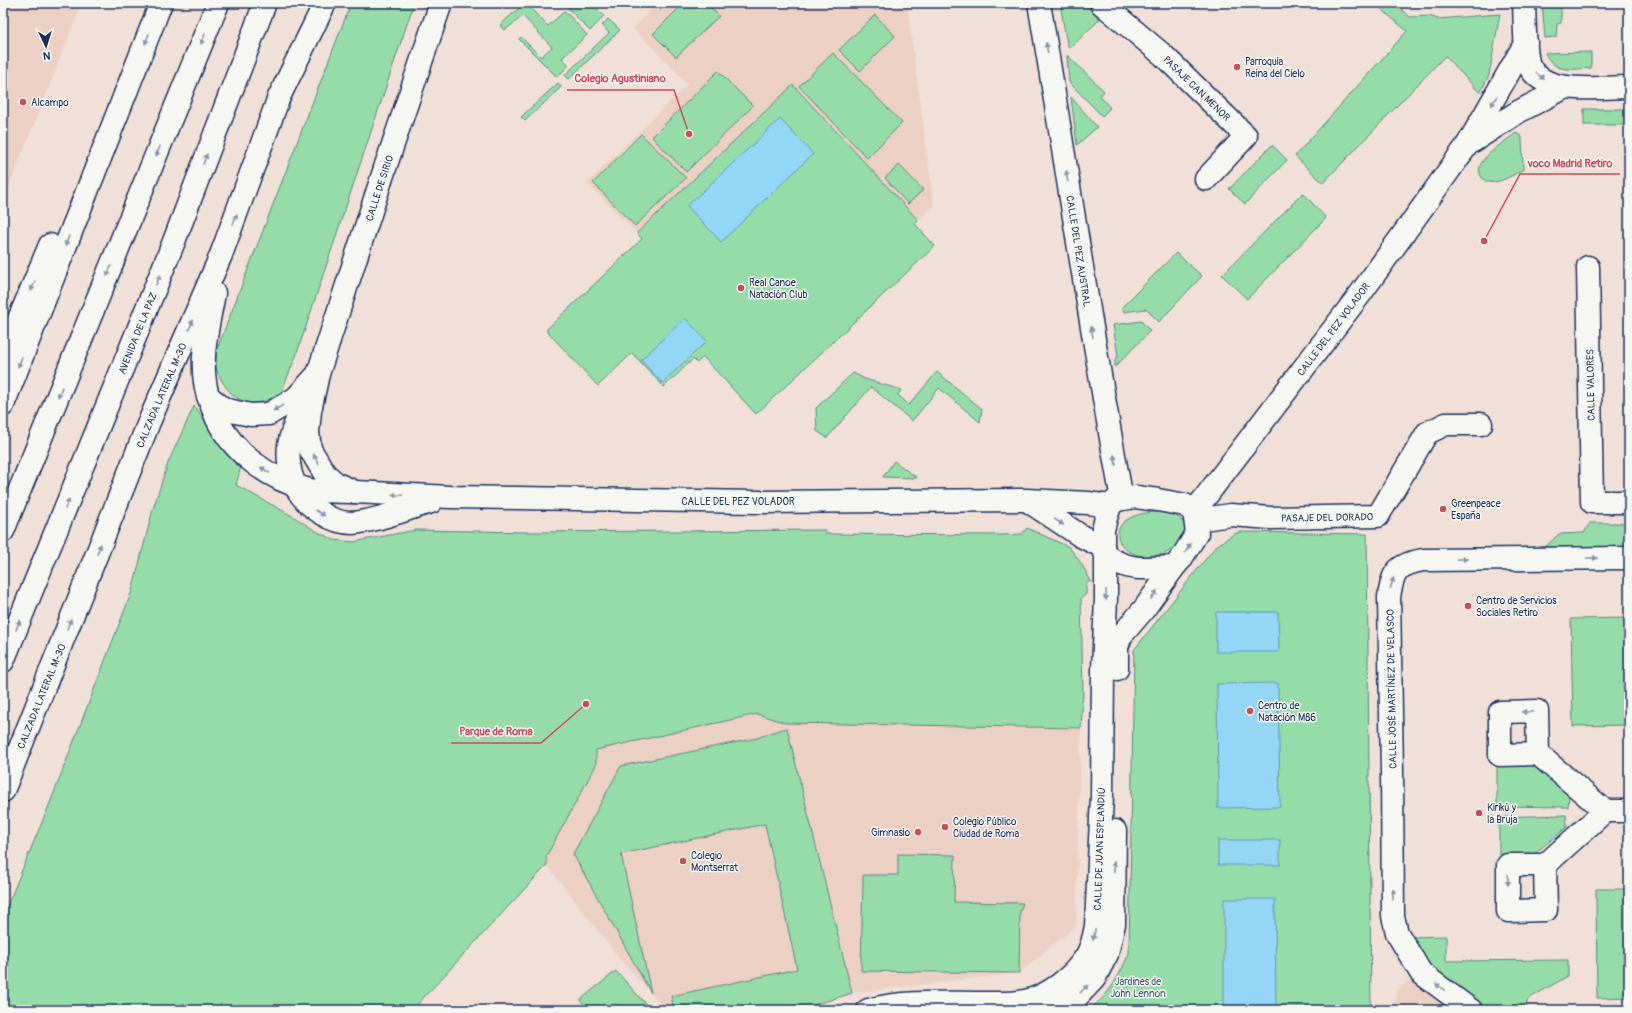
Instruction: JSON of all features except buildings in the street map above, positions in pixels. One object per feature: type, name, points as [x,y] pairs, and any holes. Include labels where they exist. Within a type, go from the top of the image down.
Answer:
[{"type":"main road","points":[[3,405],[161,3]]},
{"type":"main road","points":[[3,531],[218,3]]},
{"type":"main road","name":"AVENIDA DE LA PAZ","points":[[3,661],[173,244],[265,3]]},
{"type":"main road","points":[[280,97],[309,3]]},
{"type":"main road","name":"CALZADA LATERAL M-30","points":[[3,791],[149,422],[221,255],[280,97],[324,3]]},
{"type":"main road","name":"CALLE DE SIRIO","points":[[355,492],[337,484],[325,474],[310,449],[308,432],[310,411],[318,374],[386,165],[441,3]]},
{"type":"main road","name":"CALLE DEL PEZ AUSTRAL","points":[[1039,3],[1062,138],[1116,502]]},
{"type":"main road","name":"PASAJE CAN MENOR","points":[[1101,3],[1163,55],[1246,136],[1206,179]]},
{"type":"main road","points":[[1524,3],[1526,42]]},
{"type":"main road","name":"CALLE DEL PEZ VOLADOR","points":[[1526,42],[1529,63],[1536,74],[1548,82],[1564,88],[1629,87]]},
{"type":"main road","name":"CALLE DEL PEZ VOLADOR","points":[[1195,516],[1361,293],[1468,144],[1526,42]]},
{"type":"main road","name":"CALLE DEL PEZ VOLADOR","points":[[1468,144],[1518,112],[1564,88]]},
{"type":"main road","points":[[3,357],[67,204],[107,139]]},
{"type":"main road","name":"CALLE DEL PEZ VOLADOR","points":[[221,255],[203,356],[204,383],[208,396],[217,420],[230,440],[248,459],[270,473],[308,489],[450,497],[757,502],[1027,500],[1088,503],[1116,502]]},
{"type":"main road","name":"CALLE VALORES","points":[[1588,267],[1592,502],[1629,502]]},
{"type":"main road","points":[[208,396],[224,408],[236,412],[251,415],[269,414],[296,398],[318,374]]},
{"type":"main road","name":"CALLE DE SIRIO","points":[[294,484],[289,465],[289,443],[294,427],[318,374]]},
{"type":"main road","name":"PASAJE DEL DORADO","points":[[1195,516],[1231,515],[1271,518],[1378,516],[1427,433],[1446,424],[1481,424]]},
{"type":"main road","name":"CALLE DEL PEZ VOLADOR","points":[[294,484],[301,497],[314,510],[330,519],[351,523],[450,497]]},
{"type":"main road","points":[[1027,500],[1124,566],[1133,568],[1174,567],[1184,555],[1197,533],[1195,516],[1185,505],[1147,498],[1116,502],[1103,530],[1104,552]]},
{"type":"main road","name":"CALLE DE JUAN ESPLANDIÚ","points":[[868,1010],[881,1006],[922,1007],[1024,1001],[1038,997],[1062,982],[1077,968],[1087,955],[1093,941],[1096,926],[1102,796],[1103,670],[1106,598],[1104,552]]},
{"type":"main road","name":"CALLE JOSÉ MARTÍNEZ DE VELASCO","points":[[1471,1010],[1421,973],[1396,933],[1393,916],[1389,597],[1392,582],[1398,569],[1410,563],[1423,560],[1629,558]]},
{"type":"main road","name":"CALLE DE JUAN ESPLANDIÚ","points":[[1052,1010],[1076,998],[1094,979],[1107,954],[1114,924],[1118,647],[1121,636],[1144,609],[1174,567]]},
{"type":"main road","points":[[1538,754],[1605,811],[1629,811]]},
{"type":"main road","points":[[1545,865],[1605,811]]},
{"type":"shaded area","name":"Alcampo","points":[[3,3],[82,3],[3,202]]},
{"type":"shaded area","points":[[658,3],[907,3],[934,206],[918,220],[793,86],[637,233],[587,183],[688,84],[633,28]]},
{"type":"shaded area","points":[[757,714],[786,723],[1081,728],[1076,926],[1019,973],[852,993],[798,1010],[666,1010],[620,959],[547,865],[546,857],[596,765],[596,750]]},
{"type":"shaded area","points":[[1412,978],[1454,1010],[1391,1010],[1397,991]]},
{"type":"green space","points":[[351,3],[414,3],[296,356],[281,393],[269,400],[254,403],[246,402],[234,396],[224,385],[216,369],[216,352]]},
{"type":"green space","points":[[525,3],[548,26],[565,11],[587,35],[562,58],[569,65],[557,77],[519,39],[521,37],[541,57],[552,47],[523,16],[505,30],[500,25]]},
{"type":"green space","points":[[573,3],[591,3],[604,16],[590,31],[568,8]]},
{"type":"green space","points":[[684,3],[706,3],[719,16],[676,57],[653,34]]},
{"type":"green space","points":[[1060,3],[1083,3],[1100,19],[1070,48],[1067,44]]},
{"type":"green space","points":[[1378,3],[1394,3],[1410,17],[1430,16],[1437,19],[1500,14],[1489,75],[1480,93],[1445,56],[1323,183],[1295,156],[1407,31],[1379,7]]},
{"type":"green space","points":[[1542,3],[1561,3],[1561,23],[1557,24],[1556,37],[1545,38]]},
{"type":"green space","points":[[875,15],[895,36],[860,71],[839,50]]},
{"type":"green space","points":[[608,19],[620,30],[569,79],[565,75],[609,33],[602,25]]},
{"type":"green space","points":[[1591,52],[1591,68],[1571,69],[1565,69],[1554,64],[1549,60],[1545,53]]},
{"type":"green space","points":[[833,53],[902,123],[867,158],[799,86]]},
{"type":"green space","points":[[1067,55],[1104,91],[1100,96],[1110,108],[1102,116],[1069,82]]},
{"type":"green space","points":[[718,71],[753,106],[686,172],[652,137]]},
{"type":"green space","points":[[558,83],[561,87],[525,121],[521,117]]},
{"type":"green space","name":"Real Canoe Natación Club","points":[[793,85],[918,220],[915,224],[935,246],[756,414],[703,357],[697,363],[693,359],[664,387],[632,353],[598,386],[546,330],[642,239],[637,233]]},
{"type":"green space","points":[[1071,97],[1097,127],[1077,145]]},
{"type":"green space","points":[[1584,109],[1629,109],[1629,125],[1584,125]]},
{"type":"green space","points":[[1516,133],[1522,137],[1523,170],[1495,182],[1485,180],[1481,176],[1480,172],[1480,166],[1483,160]]},
{"type":"green space","points":[[641,134],[686,178],[635,226],[593,183]]},
{"type":"green space","points":[[1272,145],[1287,160],[1245,204],[1229,189]]},
{"type":"green space","points":[[899,165],[923,190],[908,204],[885,178]]},
{"type":"green space","points":[[1303,193],[1326,218],[1247,299],[1222,275]]},
{"type":"green space","points":[[1176,253],[1202,276],[1159,322],[1146,309],[1124,312],[1122,307]]},
{"type":"green space","points":[[1141,321],[1150,331],[1115,367],[1115,360],[1118,356],[1113,325]]},
{"type":"green space","points":[[937,372],[982,409],[980,422],[939,388],[912,421],[871,387],[827,438],[817,431],[816,408],[853,373],[865,379],[901,390],[898,395],[909,405]]},
{"type":"green space","points":[[194,406],[241,466],[236,485],[334,540],[353,542],[416,530],[527,532],[825,530],[826,534],[1003,535],[1022,534],[1027,528],[1069,547],[1081,563],[1091,581],[1086,584],[1086,594],[1081,598],[1083,694],[1081,728],[786,723],[757,714],[596,750],[596,765],[546,857],[547,865],[412,1010],[3,1010],[3,916],[50,803],[132,591],[153,509],[168,463]]},
{"type":"green space","points":[[894,461],[917,478],[883,477]]},
{"type":"green space","points":[[1156,512],[1176,516],[1184,525],[1186,531],[1174,548],[1161,555],[1144,556],[1132,553],[1123,547],[1118,538],[1119,530],[1125,521],[1137,515]]},
{"type":"green space","points":[[1590,523],[1629,523],[1629,549],[1542,550],[1559,534],[1584,533]]},
{"type":"green space","name":"Centro de Natación M86","points":[[1240,532],[1367,534],[1371,1010],[1089,1010],[1097,1004],[1113,984],[1129,953],[1134,650],[1216,546],[1234,534]]},
{"type":"green space","points":[[1629,618],[1629,725],[1573,726],[1571,619]]},
{"type":"green space","points":[[787,728],[852,993],[798,1010],[674,1010],[671,996],[797,969],[765,824],[621,854],[651,993],[573,854],[621,766],[757,738]]},
{"type":"green space","points":[[1497,765],[1532,765],[1569,796],[1568,807],[1497,806]]},
{"type":"green space","points":[[1566,815],[1567,827],[1534,854],[1499,854],[1499,817]]},
{"type":"green space","points":[[898,854],[955,855],[954,902],[1023,903],[1020,912],[1019,973],[861,971],[863,875],[898,875]]},
{"type":"green space","points":[[1596,889],[1629,889],[1629,997],[1597,998]]},
{"type":"green space","points":[[1446,936],[1446,961],[1568,960],[1568,976],[1528,999],[1525,1010],[1484,1010],[1435,975],[1411,937]]},
{"type":"green space","points":[[616,971],[651,1010],[628,1010],[618,1005],[585,1006],[580,1000]]},
{"type":"water","points":[[780,119],[813,154],[721,242],[687,206]]},
{"type":"water","points":[[685,318],[707,341],[662,383],[641,360]]},
{"type":"water","points":[[1216,612],[1278,612],[1279,652],[1216,652]]},
{"type":"water","points":[[1278,683],[1280,807],[1218,808],[1217,684]]},
{"type":"water","points":[[1218,840],[1280,840],[1280,865],[1218,865]]},
{"type":"water","points":[[1224,899],[1275,899],[1276,1010],[1224,1010]]},
{"type":"place","name":"Parroquia Reina del Cielo","points":[[1237,67]]},
{"type":"place","name":"Alcampo","points":[[23,102]]},
{"type":"place","name":"Colegio Agustiniano","points":[[689,134]]},
{"type":"place","name":"voco Madrid Retiro","points":[[1484,241]]},
{"type":"place","name":"Real Canoe Natación Club","points":[[741,288]]},
{"type":"place","name":"Greenpeace España","points":[[1443,509]]},
{"type":"place","name":"Centro de Servicios Sociales Retiro","points":[[1468,606]]},
{"type":"place","name":"Parque de Roma","points":[[586,704]]},
{"type":"place","name":"Centro de Natación M86","points":[[1250,711]]},
{"type":"place","name":"Kirikú y la Bruja","points":[[1479,813]]},
{"type":"place","name":"Colegio Público Ciudad de Roma","points":[[945,827]]},
{"type":"place","name":"Gimnasio","points":[[918,832]]},
{"type":"place","name":"Colegio Montserrat","points":[[683,861]]},
{"type":"park label","name":"Jardines de John Lennon","points":[[1138,986]]}]
